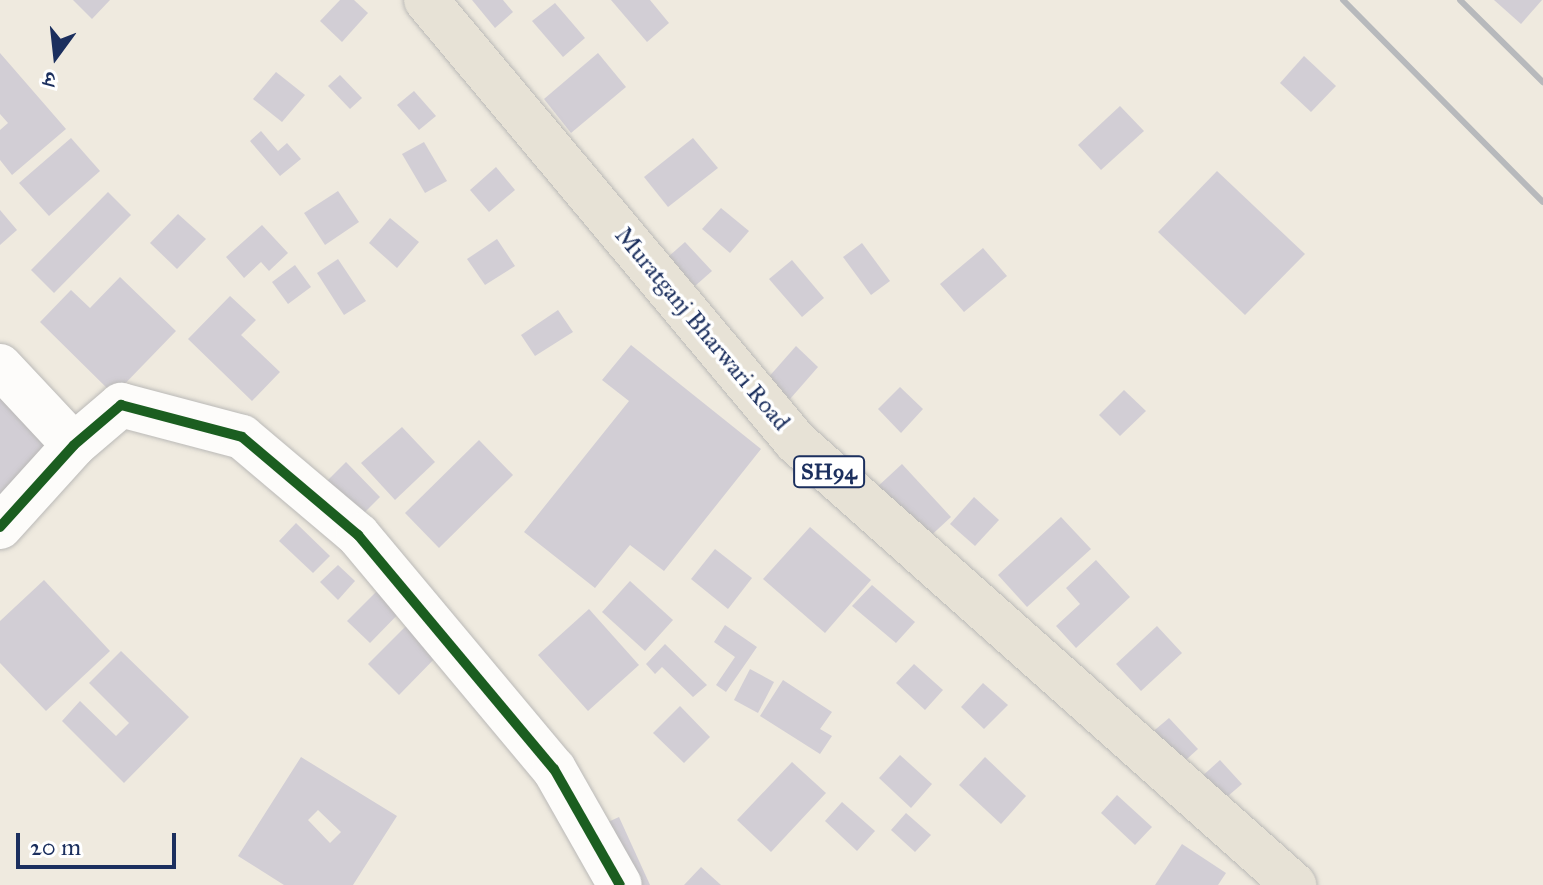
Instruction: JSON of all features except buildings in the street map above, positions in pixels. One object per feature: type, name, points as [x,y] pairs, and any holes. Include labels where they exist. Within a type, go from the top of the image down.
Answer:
[{"type":"main road","name":"Muratganj Bharwari Road","points":[[426,0],[796,442],[1294,885]]},
{"type":"street","points":[[0,366],[74,445]]},
{"type":"street","points":[[0,527],[74,445],[121,405],[242,437],[358,535],[554,769],[620,885]]},
{"type":"railway","points":[[1343,0],[1543,202]]},
{"type":"railway","points":[[1460,0],[1543,82]]},
{"type":"cycle path","points":[[0,527],[74,445],[121,405],[242,437],[358,535],[554,769],[620,885]]}]
